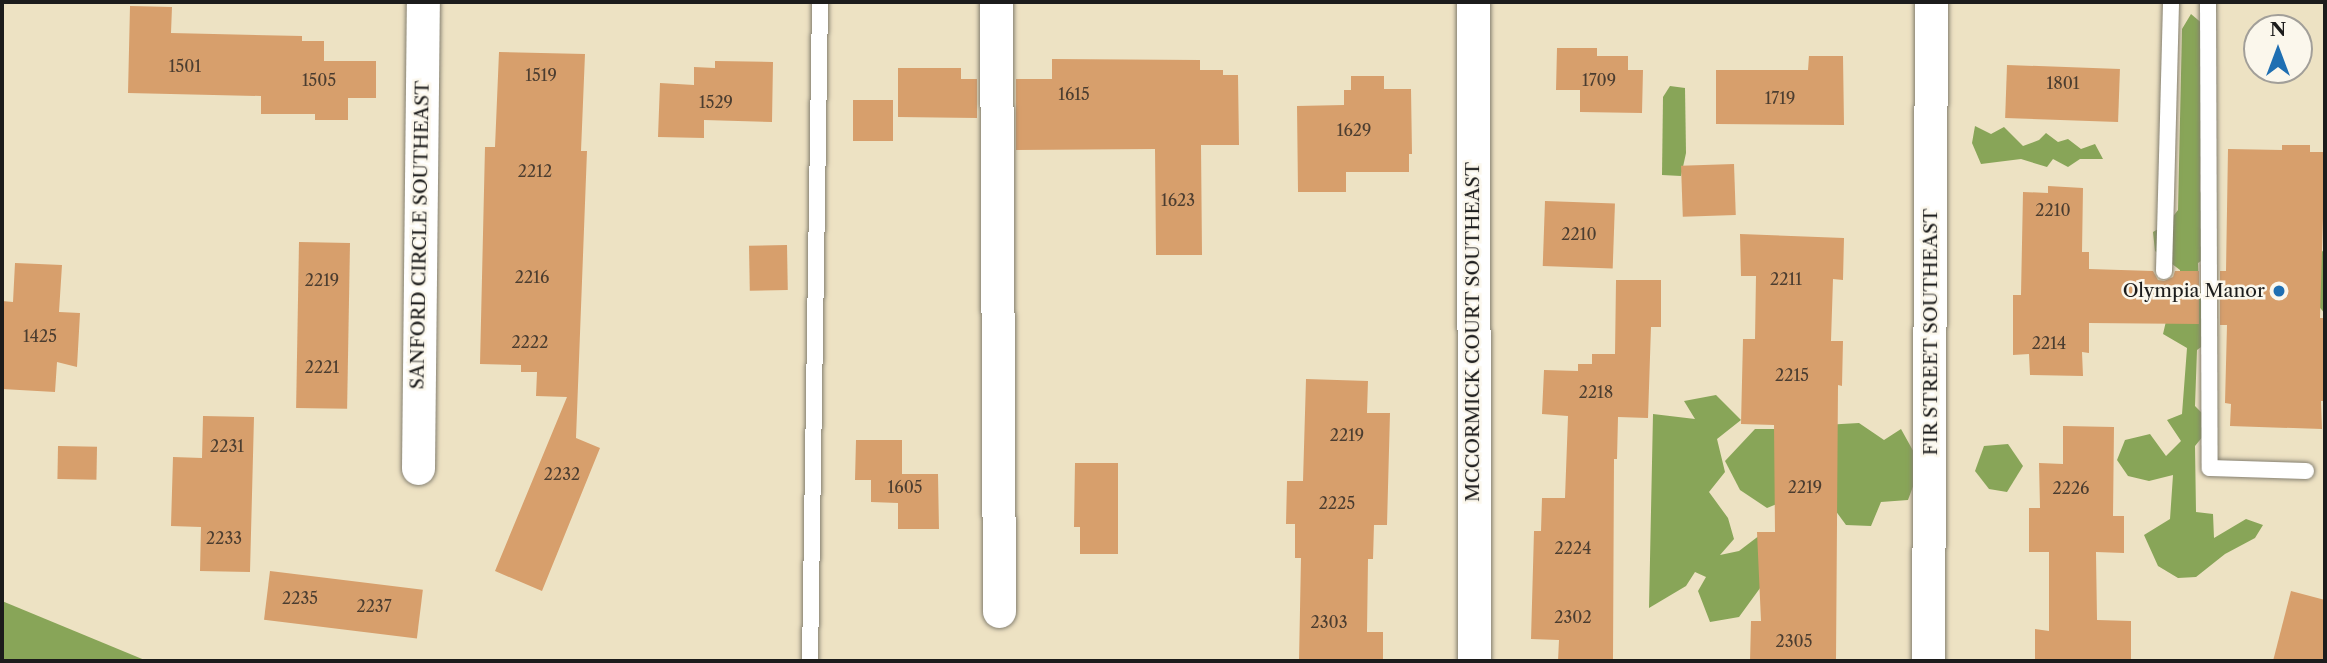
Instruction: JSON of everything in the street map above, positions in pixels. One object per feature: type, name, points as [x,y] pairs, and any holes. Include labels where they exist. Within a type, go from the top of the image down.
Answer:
[{"type":"street","name":"SANFORD CIRCLE SOUTHEAST","points":[[418,468],[423,2]]},
{"type":"street","points":[[996,2],[999,611]]},
{"type":"street","name":"MCCORMICK COURT SOUTHEAST","points":[[1473,2],[1474,661]]},
{"type":"street","name":"FIR STREET SOUTHEAST","points":[[1928,661],[1931,2]]},
{"type":"lane","points":[[810,661],[820,2]]},
{"type":"lane","points":[[2164,271],[2171,2]]},
{"type":"lane","points":[[2208,2],[2210,468],[2306,471]]},
{"type":"green space","points":[[2191,14],[2204,25],[2200,190],[2207,210],[2207,257],[2198,263],[2199,289],[2215,337],[2197,350],[2195,406],[2202,413],[2204,435],[2195,446],[2196,512],[2213,514],[2214,538],[2246,519],[2263,525],[2255,538],[2225,554],[2196,577],[2178,578],[2158,566],[2144,535],[2170,519],[2173,475],[2149,481],[2128,476],[2117,460],[2125,440],[2150,434],[2166,456],[2181,441],[2167,420],[2182,414],[2187,348],[2163,334],[2167,317],[2181,310],[2180,270],[2155,251],[2153,232],[2168,223],[2178,210],[2182,29]]},
{"type":"green space","points":[[1670,86],[1685,88],[1686,153],[1681,176],[1662,175],[1663,97]]},
{"type":"green space","points":[[1975,126],[1991,134],[2004,127],[2023,146],[2039,140],[2046,133],[2058,142],[2068,139],[2081,149],[2095,144],[2103,159],[2080,159],[2068,167],[2053,159],[2047,167],[2021,159],[1981,164],[1972,143]]},
{"type":"green space","points":[[2325,248],[2325,314],[2310,295],[2317,258]]},
{"type":"green space","points":[[1716,395],[1741,420],[1717,439],[1725,472],[1709,492],[1728,518],[1734,539],[1720,555],[1739,551],[1760,535],[1771,573],[1739,617],[1710,622],[1698,591],[1706,577],[1695,572],[1686,586],[1649,608],[1653,414],[1695,419],[1684,401]]},
{"type":"green space","points":[[1859,423],[1884,440],[1901,429],[1921,465],[1908,500],[1881,502],[1871,526],[1846,525],[1827,499],[1824,425]]},
{"type":"green space","points":[[1755,429],[1790,429],[1799,495],[1767,508],[1740,490],[1725,461]]},
{"type":"green space","points":[[2008,444],[2023,466],[2007,492],[1989,489],[1975,471],[1984,446]]},
{"type":"green space","points":[[2,601],[147,661],[2,661]]},
{"type":"building","points":[[130,6],[172,7],[171,33],[302,36],[302,41],[324,41],[324,61],[376,61],[376,98],[348,98],[348,120],[315,120],[315,114],[261,114],[261,96],[128,93]]},
{"type":"building","points":[[1557,48],[1597,48],[1597,56],[1628,56],[1628,70],[1643,70],[1642,113],[1580,112],[1580,90],[1556,90]]},
{"type":"building","points":[[499,52],[585,54],[581,151],[587,151],[576,438],[600,448],[542,591],[495,571],[567,397],[536,396],[537,372],[521,372],[521,365],[480,364],[485,147],[495,147]]},
{"type":"building","points":[[1809,56],[1843,56],[1844,125],[1716,124],[1716,70],[1808,70]]},
{"type":"building","points":[[1052,59],[1200,60],[1200,70],[1223,70],[1223,75],[1238,75],[1239,145],[1201,145],[1202,255],[1156,255],[1155,149],[1016,150],[1016,79],[1052,79]]},
{"type":"building","points":[[715,61],[773,62],[772,122],[704,120],[704,138],[658,137],[660,83],[694,85],[694,67],[715,68]]},
{"type":"building","points":[[2007,65],[2120,69],[2118,122],[2005,118]]},
{"type":"building","points":[[898,68],[961,68],[961,79],[977,79],[977,118],[898,117]]},
{"type":"building","points":[[1351,76],[1384,76],[1384,89],[1411,89],[1412,154],[1409,154],[1409,172],[1346,172],[1346,192],[1298,192],[1297,106],[1344,105],[1344,90],[1351,90]]},
{"type":"building","points":[[853,100],[893,100],[893,141],[853,141]]},
{"type":"building","name":"Olympia Manor","points":[[2282,145],[2310,145],[2310,152],[2325,152],[2320,318],[2325,318],[2325,401],[2321,401],[2322,429],[2230,426],[2231,404],[2225,403],[2227,325],[2220,325],[2220,271],[2226,271],[2228,149],[2282,150]]},
{"type":"building","points":[[1734,164],[1736,215],[1683,217],[1681,166]]},
{"type":"building","points":[[2048,186],[2083,188],[2082,252],[2089,252],[2089,269],[2153,271],[2158,280],[2164,281],[2173,277],[2175,271],[2199,271],[2199,324],[2089,323],[2089,353],[2082,352],[2083,376],[2030,375],[2029,354],[2013,355],[2013,295],[2021,295],[2023,192],[2048,193]]},
{"type":"building","points":[[1545,201],[1615,203],[1613,268],[1543,266]]},
{"type":"building","points":[[1740,234],[1844,238],[1843,280],[1833,279],[1831,341],[1843,341],[1842,386],[1838,385],[1836,661],[1750,661],[1751,621],[1761,621],[1757,532],[1775,532],[1774,425],[1741,424],[1743,339],[1755,339],[1756,276],[1741,276]]},
{"type":"building","points":[[299,242],[350,243],[347,409],[296,408]]},
{"type":"building","points":[[787,245],[788,290],[750,291],[749,246]]},
{"type":"building","points":[[15,263],[62,265],[59,312],[80,313],[77,367],[57,362],[55,392],[2,389],[2,301],[13,302]]},
{"type":"building","points":[[1616,280],[1661,280],[1661,327],[1651,327],[1648,418],[1618,417],[1617,459],[1614,459],[1613,661],[1558,661],[1559,640],[1531,639],[1534,531],[1541,531],[1542,498],[1565,498],[1568,416],[1542,414],[1544,370],[1578,371],[1578,364],[1592,364],[1592,354],[1615,354]]},
{"type":"building","points":[[1306,379],[1368,381],[1367,413],[1390,413],[1387,525],[1374,525],[1373,559],[1368,559],[1367,632],[1383,632],[1383,661],[1299,661],[1301,558],[1295,558],[1295,524],[1286,524],[1287,481],[1303,481]]},
{"type":"building","points":[[203,416],[254,417],[250,572],[200,571],[201,527],[171,526],[173,457],[202,458]]},
{"type":"building","points":[[2063,426],[2114,427],[2113,516],[2124,516],[2124,553],[2096,552],[2097,620],[2131,621],[2131,661],[2035,661],[2035,629],[2049,631],[2049,552],[2029,552],[2029,508],[2040,508],[2039,463],[2063,464]]},
{"type":"building","points":[[856,440],[902,440],[902,474],[938,474],[939,529],[898,529],[898,503],[871,502],[871,480],[855,480]]},
{"type":"building","points":[[58,446],[97,447],[96,480],[57,479]]},
{"type":"building","points":[[1075,463],[1118,463],[1118,554],[1080,554],[1080,527],[1074,527]]},
{"type":"building","points":[[270,571],[423,590],[417,638],[264,620]]},
{"type":"building","points":[[2291,591],[2325,600],[2325,661],[2273,661]]},
{"type":"place","name":"Olympia Manor","points":[[2279,291]]}]
